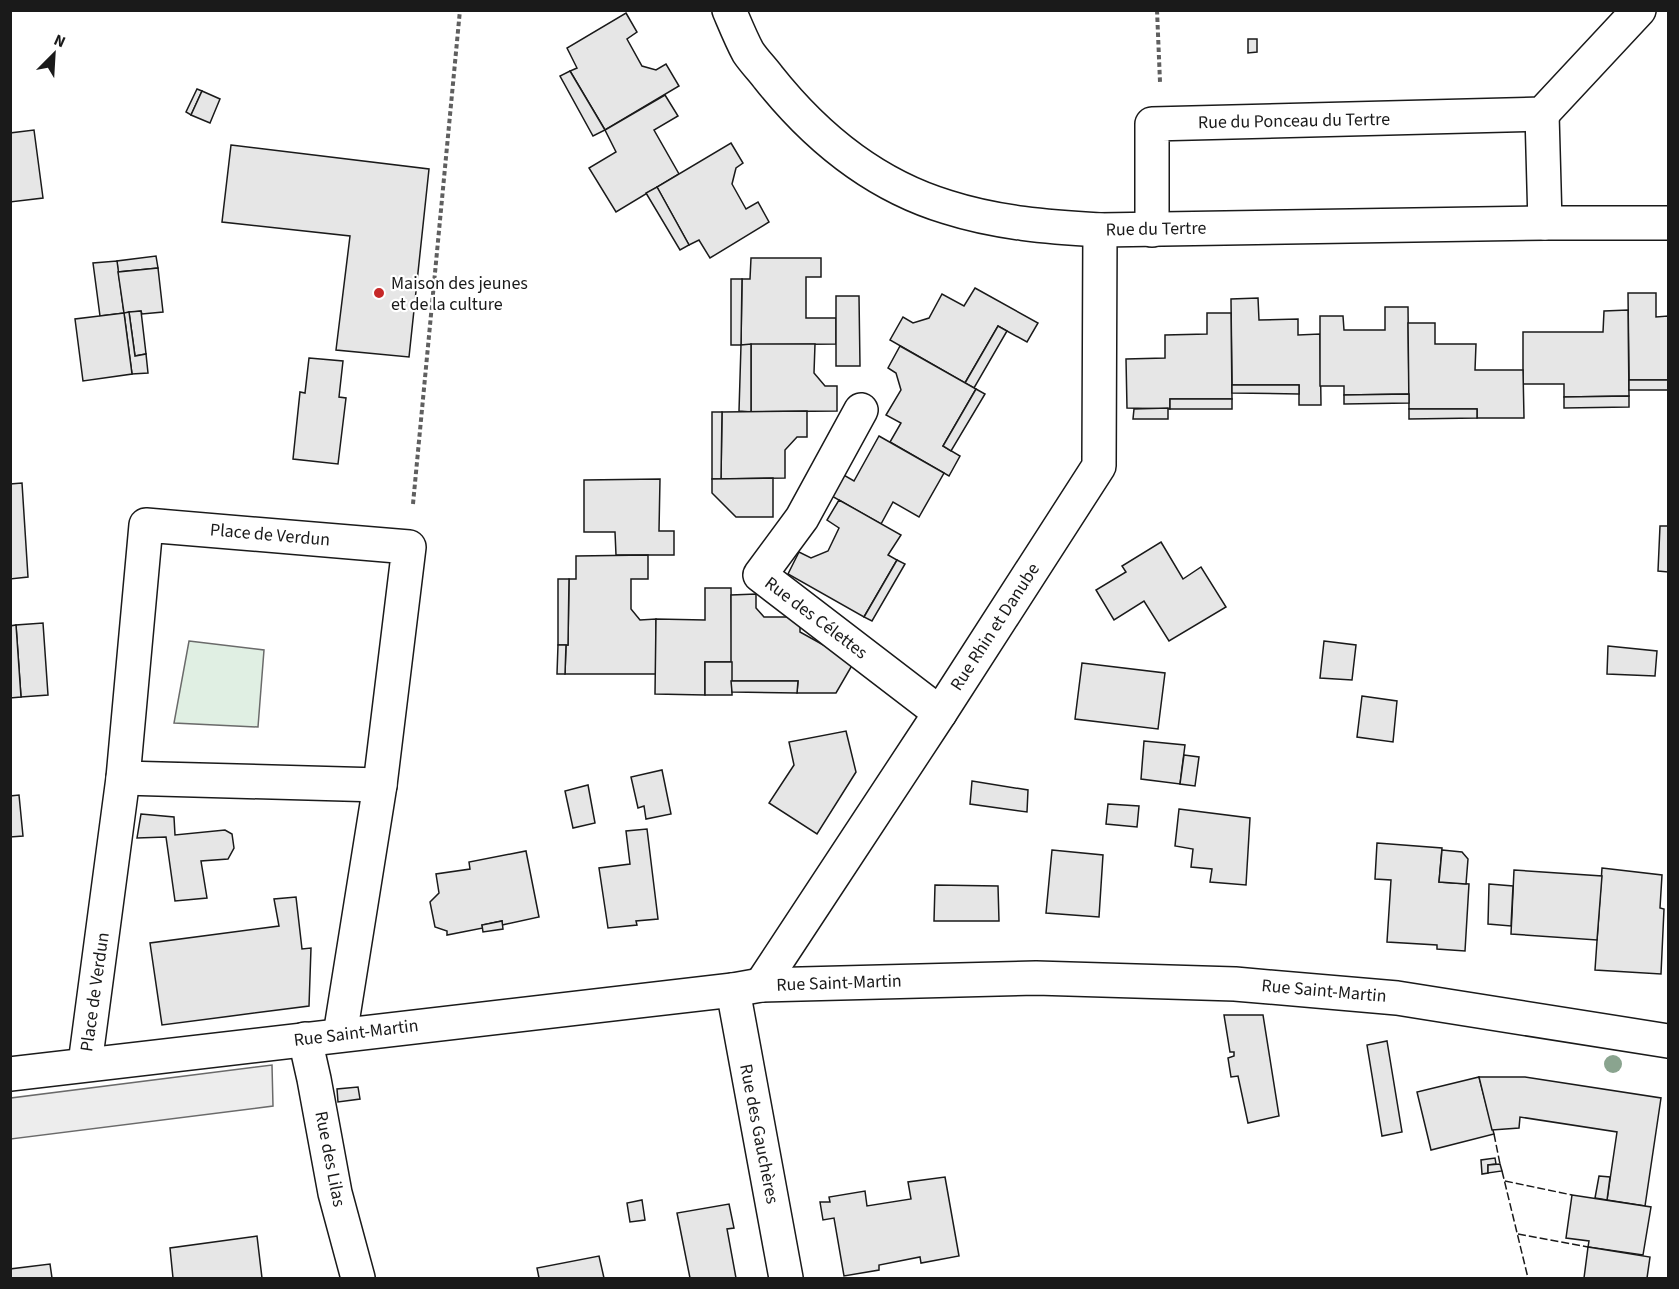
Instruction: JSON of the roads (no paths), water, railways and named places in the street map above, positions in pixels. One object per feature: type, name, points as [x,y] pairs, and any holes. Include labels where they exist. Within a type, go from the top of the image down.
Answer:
[{"type":"street","name":"Rue du Tertre","points":[[729,10],[748,52],[785,98],[834,146],[869,171],[903,189],[945,207],[974,214],[1042,227],[1100,230],[1668,223]]},
{"type":"street","points":[[1545,223],[1542,114],[1639,10]]},
{"type":"street","name":"Rue du Ponceau du Tertre","points":[[1152,230],[1152,124],[1542,114]]},
{"type":"street","name":"Rue Rhin et Danube","points":[[747,987],[940,712],[1099,466],[1100,230]]},
{"type":"street","name":"Rue des Célettes","points":[[861,410],[802,518],[760,575],[940,712]]},
{"type":"street","name":"Place de Verdun","points":[[85,1064],[123,778],[146,525],[408,547],[380,784]]},
{"type":"street","points":[[123,778],[380,784],[340,1035]]},
{"type":"street","name":"Rue Saint-Martin","points":[[10,1074],[747,987],[1036,978],[1235,984],[1397,998],[1668,1041]]},
{"type":"street","name":"Rue des Gauchères","points":[[747,987],[786,1278]]},
{"type":"street","name":"Rue des Lilas","points":[[304,1039],[314,1079],[335,1192],[358,1278]]},
{"type":"place","name":"Maison des jeunes et de la culture","points":[[379,293]]}]
